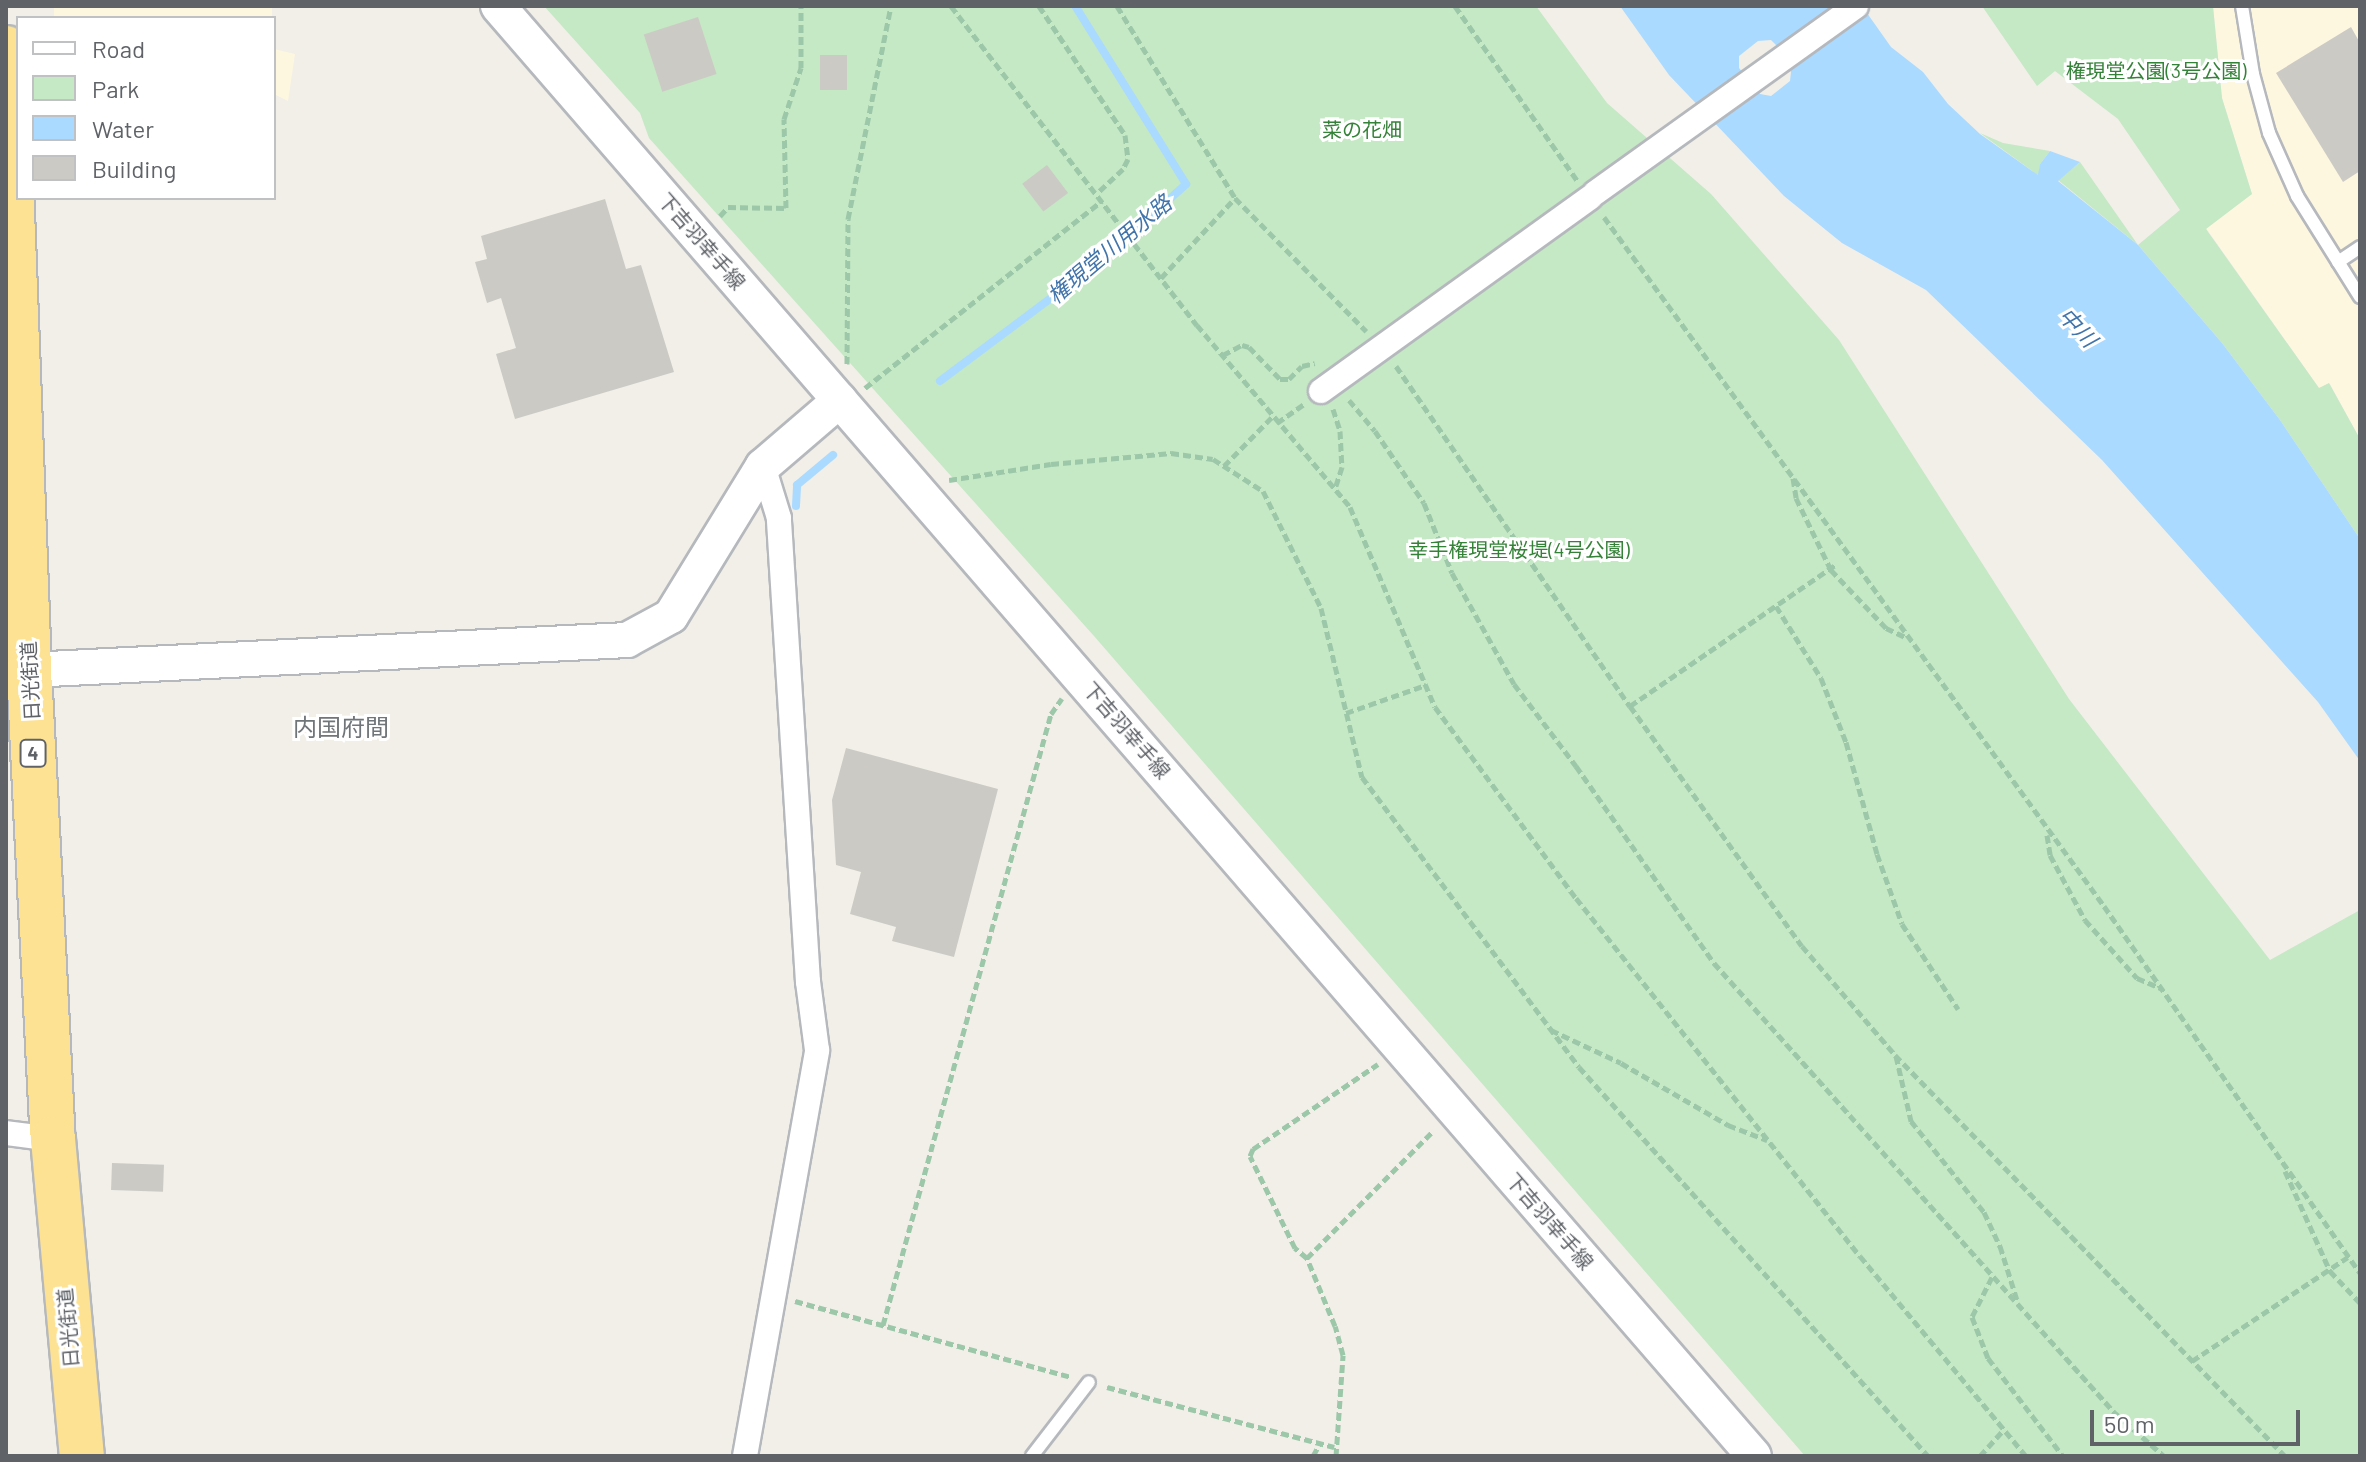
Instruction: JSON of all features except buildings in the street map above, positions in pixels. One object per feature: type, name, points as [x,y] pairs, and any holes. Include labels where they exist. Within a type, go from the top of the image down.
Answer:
[{"type":"highway","name":"日光街道","points":[[6,48],[14,437],[53,1139],[82,1456]]},
{"type":"main road","name":"下吉羽幸手線","points":[[498,6],[850,386],[1080,676],[1754,1456]]},
{"type":"main road","points":[[29,670],[627,640],[671,616],[763,466],[850,386]]},
{"type":"street","points":[[1327,386],[1856,6]]},
{"type":"street","points":[[745,1456],[771,1294],[817,1050],[808,982],[779,518],[763,466]]},
{"type":"street","points":[[6,1133],[53,1139]]},
{"type":"lane","points":[[2242,6],[2253,74],[2269,133],[2297,196],[2360,297]]},
{"type":"lane","points":[[2338,262],[2360,247]]},
{"type":"lane","points":[[1032,1456],[1089,1382]]},
{"type":"path","points":[[715,221],[728,207],[786,208],[784,119],[801,68],[801,6]]},
{"type":"path","points":[[850,386],[848,219],[891,6]]},
{"type":"path","points":[[951,6],[1161,278],[1272,417],[1350,507],[1435,707],[1576,898],[2026,1456]]},
{"type":"path","points":[[1039,6],[1125,135],[1128,159],[1123,169],[1097,193]]},
{"type":"path","points":[[1117,6],[1235,198],[1382,347],[1630,706],[1802,946],[1895,1055],[2285,1456]]},
{"type":"path","points":[[1455,6],[1793,475],[1906,638],[2162,988],[2360,1273]]},
{"type":"path","points":[[1161,278],[1235,198]]},
{"type":"path","points":[[850,386],[1103,201]]},
{"type":"path","points":[[1223,355],[1242,345],[1249,347],[1280,379],[1289,379],[1302,366],[1315,363],[1327,386],[1340,431],[1342,467],[1335,490]]},
{"type":"path","points":[[1327,386],[1375,431],[1424,503],[1452,573],[1514,684],[1576,766],[1714,963],[2115,1413],[2165,1456]]},
{"type":"path","points":[[1224,466],[1272,417]]},
{"type":"path","points":[[944,481],[1051,464],[1171,453],[1213,459],[1263,491],[1321,608],[1362,777],[1579,1067],[1928,1456]]},
{"type":"path","points":[[1793,475],[1796,498],[1833,568],[1886,628],[1906,638]]},
{"type":"path","points":[[1630,706],[1833,568]]},
{"type":"path","points":[[1776,606],[1821,678],[1846,742],[1877,854],[1902,924],[1958,1009]]},
{"type":"path","points":[[883,1325],[1051,714],[1080,676]]},
{"type":"path","points":[[1346,713],[1426,685]]},
{"type":"path","points":[[2046,832],[2050,855],[2085,920],[2137,978],[2162,988]]},
{"type":"path","points":[[1551,1030],[1621,1063],[1728,1125],[1770,1142]]},
{"type":"path","points":[[1336,1456],[1334,1447],[1342,1392],[1343,1355],[1335,1326],[1307,1258],[1295,1248],[1250,1156],[1253,1149],[1402,1049]]},
{"type":"path","points":[[1895,1055],[1911,1121],[1984,1212],[2000,1246],[2019,1307]]},
{"type":"path","points":[[1307,1258],[1454,1110]]},
{"type":"path","points":[[2283,1166],[2330,1271],[2360,1303]]},
{"type":"path","points":[[2192,1361],[2348,1257]]},
{"type":"path","points":[[1992,1277],[1972,1317],[1988,1358],[2063,1456]]},
{"type":"path","points":[[771,1294],[1334,1447]]},
{"type":"path","points":[[1980,1456],[2004,1429]]},
{"type":"path","points":[[1313,1456],[1319,1445]]},
{"type":"shaded area","points":[[54,6],[272,6],[272,16],[54,16]]},
{"type":"shaded area","points":[[2213,6],[2360,6],[2360,439],[2330,384],[2319,388],[2206,228],[2252,194],[2222,98]]},
{"type":"shaded area","points":[[276,49],[295,54],[288,101],[276,95]]},
{"type":"green space","name":"幸手権現堂桜堤(4号公園)","points":[[544,6],[1536,6],[1607,103],[1711,194],[1839,340],[2069,699],[2270,960],[2360,910],[2360,1456],[1805,1456],[1094,636],[649,138],[640,113]]},
{"type":"green space","name":"権現堂公園(3号公園)","points":[[1982,6],[2213,6],[2222,98],[2252,194],[2206,229],[2319,388],[2329,383],[2360,439],[2360,539],[2280,420],[2222,343],[2138,245],[2180,210],[2118,119],[2055,71],[2037,86]]},
{"type":"green space","points":[[1980,133],[2003,143],[2050,151],[2040,164],[2039,176]]},
{"type":"green space","points":[[2080,162],[2138,245],[2058,180]]},
{"type":"water","name":"中川","points":[[1620,6],[1862,6],[1891,47],[1923,72],[1948,104],[1980,134],[2038,175],[2040,164],[2050,151],[2080,162],[2058,181],[2138,245],[2222,343],[2280,420],[2360,539],[2360,761],[2318,702],[2102,460],[1926,290],[1842,243],[1784,196],[1669,75]]},
{"type":"pier","points":[[1867,6],[1787,65],[1791,72],[1790,81],[1771,96],[1760,94],[1739,68],[1739,56],[1758,41],[1771,40],[1779,48]]},
{"type":"waterway","name":"権現堂川用水路","points":[[940,381],[1107,256],[1186,184],[1075,6]]},
{"type":"waterway","name":"権現堂川用水路","points":[[796,506],[797,485],[833,455]]},
{"type":"district","name":"内国府間","points":[[341,727]]},
{"type":"park label","name":"菜の花畑","points":[[1362,129]]}]
